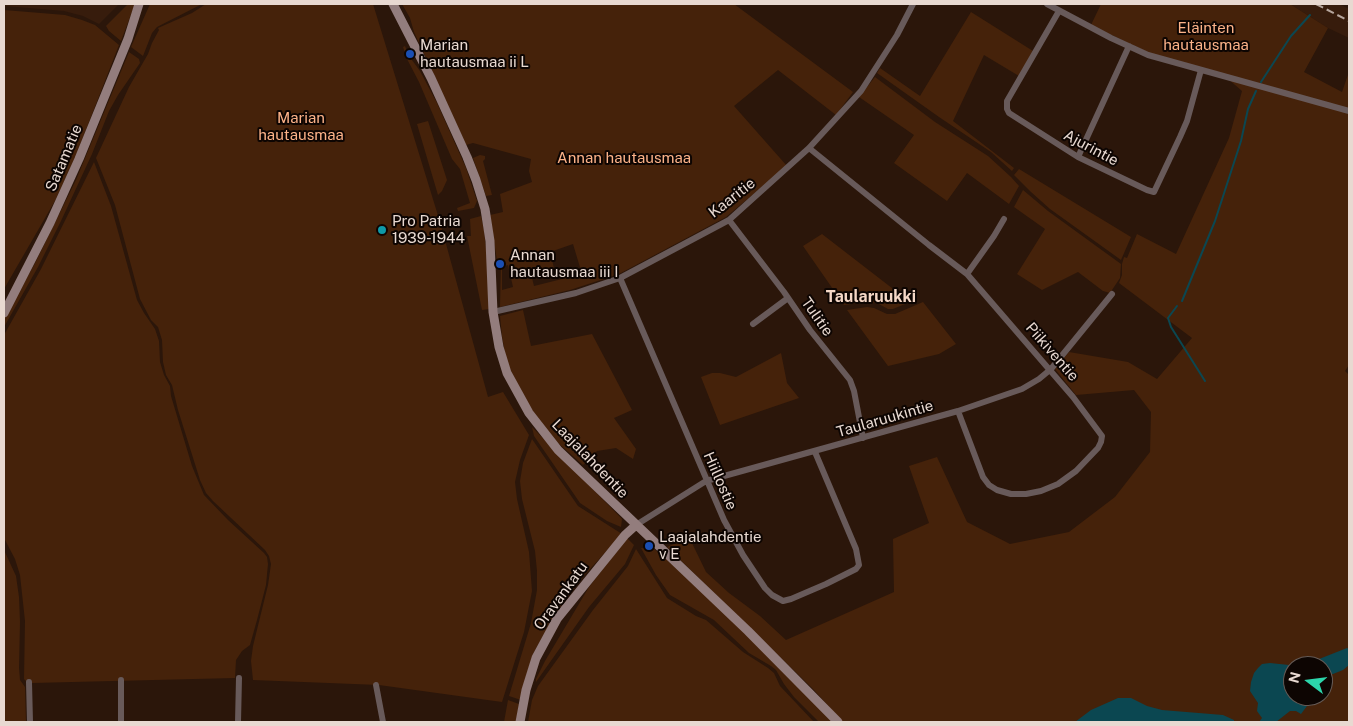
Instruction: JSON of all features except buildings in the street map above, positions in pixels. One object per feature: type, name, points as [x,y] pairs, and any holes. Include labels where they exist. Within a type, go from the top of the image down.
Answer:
[{"type":"street","name":"Satamatie","points":[[4,313],[50,223],[79,159],[128,39],[140,4]]},
{"type":"street","name":"Satamatie","points":[[128,39],[146,4]]},
{"type":"street","name":"Laajalahdentie","points":[[393,4],[431,78],[476,180],[485,209],[490,241],[493,312],[502,360],[516,391],[529,413],[558,450],[748,631],[838,722]]},
{"type":"street","name":"Kaaritie","points":[[493,312],[576,293],[620,278],[729,220],[809,148],[861,91],[893,42],[913,4]]},
{"type":"street","points":[[1048,4],[1148,55],[1349,111]]},
{"type":"street","name":"Ajurintie","points":[[1059,11],[1008,101],[1007,109],[1014,118],[1078,157],[1154,192],[1187,121],[1201,70]]},
{"type":"street","points":[[1078,157],[1129,46]]},
{"type":"street","name":"Piikiventie","points":[[809,148],[967,274],[1051,369],[1102,436],[1098,448],[1090,458],[1058,484],[1041,491],[1011,494],[997,490],[989,485],[983,477],[958,411]]},
{"type":"street","points":[[967,274],[1004,219]]},
{"type":"street","name":"Tulitie","points":[[729,220],[810,330],[850,380],[863,438]]},
{"type":"street","name":"Hiillostie","points":[[620,278],[724,520],[743,555],[765,588],[778,600],[782,601],[791,599],[850,572],[859,565],[856,549],[815,452]]},
{"type":"street","name":"Satamatie","points":[[4,305],[17,286]]},
{"type":"street","name":"Taularuukintie","points":[[636,525],[706,481],[958,411],[1022,389],[1040,379],[1051,369],[1112,294]]},
{"type":"street","points":[[754,324],[788,298]]},
{"type":"street","name":"Oravankatu","points":[[520,722],[526,690],[536,658],[557,619],[625,534],[636,525]]},
{"type":"street","points":[[238,722],[239,678]]},
{"type":"street","points":[[121,680],[121,722]]},
{"type":"street","points":[[29,682],[30,722]]},
{"type":"street","points":[[376,685],[383,722]]},
{"type":"shaded area","points":[[4,4],[119,4],[99,24],[83,16],[64,11],[4,6]]},
{"type":"shaded area","points":[[1290,4],[1339,4],[1349,9],[1349,38],[1328,28]]},
{"type":"green space","points":[[128,4],[135,4],[121,41],[106,26]]},
{"type":"green space","points":[[150,4],[202,4],[157,27],[152,33],[143,56],[131,47]]},
{"type":"green space","name":"Marian hautausmaa","points":[[206,4],[373,4],[440,222],[488,397],[503,392],[529,435],[515,482],[529,552],[532,591],[524,632],[502,702],[379,685],[253,680],[251,661],[268,585],[271,564],[269,556],[213,501],[206,493],[200,480],[172,385],[166,375],[163,362],[162,340],[158,327],[151,320],[140,299],[115,205],[96,158],[129,87],[148,54],[159,30],[158,28],[192,13]]},
{"type":"green space","name":"Annan hautausmaa","points":[[402,4],[734,4],[853,92],[836,115],[778,70],[734,106],[787,166],[726,217],[619,274],[570,290],[500,307],[501,261],[497,261],[490,215],[503,212],[500,194],[532,182],[529,171],[531,159],[473,143],[466,145],[414,32],[410,18]],"holes":[[[573,244],[582,274],[534,286],[532,278],[555,272],[550,252]],[[508,265],[513,287],[502,290],[502,267]]]},
{"type":"green space","name":"Eläinten hautausmaa","points":[[1101,4],[1290,4],[1328,28],[1304,72],[1342,92],[1349,72],[1349,365],[1345,371],[1349,375],[1349,722],[843,722],[813,689],[667,547],[691,541],[706,572],[786,640],[894,592],[893,539],[929,523],[909,466],[937,457],[967,522],[1010,544],[1069,532],[1115,497],[1150,452],[1151,412],[1134,390],[1076,395],[1055,369],[1069,352],[1128,362],[1157,379],[1192,338],[1119,283],[1122,275],[1122,264],[1124,257],[1127,258],[1137,234],[1176,254],[1229,138],[1242,91],[1227,78],[1149,53],[1091,25]]},
{"type":"green space","points":[[4,10],[65,15],[82,20],[95,25],[119,45],[75,158],[56,199],[4,289]]},
{"type":"green space","points":[[971,12],[1033,51],[1019,76],[984,55],[953,121],[1014,168],[1012,171],[991,152],[877,73],[880,68],[920,96]]},
{"type":"green space","points":[[405,46],[437,103],[466,168],[477,201],[474,208],[458,211],[457,208],[470,203],[460,169],[452,159],[419,82],[407,59],[403,47]]},
{"type":"green space","points":[[129,52],[139,59],[140,63],[109,111],[92,154],[61,221],[38,267],[4,327],[4,319],[34,265],[76,180]]},
{"type":"green space","points":[[875,77],[935,122],[988,156],[1011,177],[1019,186],[1009,204],[967,173],[947,201],[894,163],[914,135],[859,97]]},
{"type":"green space","points":[[428,121],[447,180],[438,195],[417,124]]},
{"type":"green space","points":[[480,155],[485,156],[483,161],[492,195],[486,196],[473,158]]},
{"type":"green space","points":[[94,162],[111,206],[137,300],[155,329],[159,341],[160,362],[170,386],[171,396],[192,466],[204,495],[267,557],[266,585],[257,620],[250,645],[242,651],[236,660],[235,678],[32,683],[24,679],[25,621],[20,575],[15,559],[4,538],[4,335],[41,269]]},
{"type":"green space","points":[[1019,169],[1131,237],[1121,260],[1050,209],[1014,175]]},
{"type":"green space","points":[[1023,190],[1048,211],[1121,264],[1120,278],[1110,293],[1103,291],[1078,272],[1042,290],[1017,274],[1045,229],[1014,207]]},
{"type":"green space","points":[[481,216],[487,258],[490,309],[482,310],[467,236],[471,236],[470,219]]},
{"type":"green space","points":[[822,234],[910,302],[893,309],[868,302],[844,305],[803,246]]},
{"type":"green space","points":[[923,302],[956,344],[939,354],[888,366],[847,310],[867,307],[887,314],[895,314]]},
{"type":"green space","points":[[523,310],[531,346],[592,334],[632,410],[614,418],[636,449],[633,459],[616,448],[597,451],[583,465],[558,443],[537,418],[519,390],[506,359],[502,336],[500,316]]},
{"type":"green space","points":[[781,353],[787,383],[799,398],[720,425],[701,377],[712,373],[720,373],[736,377]]},
{"type":"green space","points":[[532,427],[622,519],[621,527],[607,521],[580,503],[534,436]]},
{"type":"green space","points":[[532,439],[578,506],[622,534],[580,580],[555,614],[533,654],[522,690],[521,700],[509,696],[531,623],[537,590],[535,551],[522,499],[520,481],[523,463]]},
{"type":"green space","points":[[627,538],[634,545],[625,564],[589,607],[536,682],[545,661],[589,587]]},
{"type":"green space","points":[[641,548],[654,549],[663,556],[743,631],[834,722],[819,722],[794,697],[776,670],[749,653],[714,620],[670,595]]},
{"type":"green space","points":[[636,549],[667,598],[706,620],[743,652],[774,673],[780,686],[814,722],[528,722],[532,700],[538,686],[593,610],[628,566]]},
{"type":"green space","points":[[4,550],[16,576],[19,597],[19,668],[20,680],[25,687],[26,722],[4,722]]},
{"type":"green space","points":[[508,700],[519,704],[516,722],[504,722]]},
{"type":"water","points":[[1347,648],[1349,649],[1349,665],[1333,674],[1333,656],[1327,656]]},
{"type":"water","points":[[1262,664],[1283,664],[1283,706],[1307,706],[1301,714],[1296,711],[1290,711],[1276,722],[1259,722],[1262,718],[1257,711],[1258,703],[1250,691],[1251,682],[1254,673]]},
{"type":"water","points":[[1118,698],[1131,698],[1147,706],[1162,710],[1223,715],[1234,720],[1234,722],[1075,722],[1091,710]]},
{"type":"waterway","points":[[1261,82],[1291,36],[1310,15]]},
{"type":"waterway","points":[[1182,301],[1215,221],[1241,141],[1248,109],[1256,91]]},
{"type":"waterway","points":[[1177,306],[1168,318],[1171,327],[1205,381]]},
{"type":"railway","points":[[1316,4],[1349,21]]},
{"type":"place","name":"Marian hautausmaa ii L","points":[[410,54]]},
{"type":"place","name":"Pro Patria 1939-1944","points":[[382,230]]},
{"type":"place","name":"Annan hautausmaa iii I","points":[[500,264]]},
{"type":"place","name":"Laajalahdentie v E","points":[[649,546]]},
{"type":"district","name":"Taularuukki","points":[[871,297]]}]
